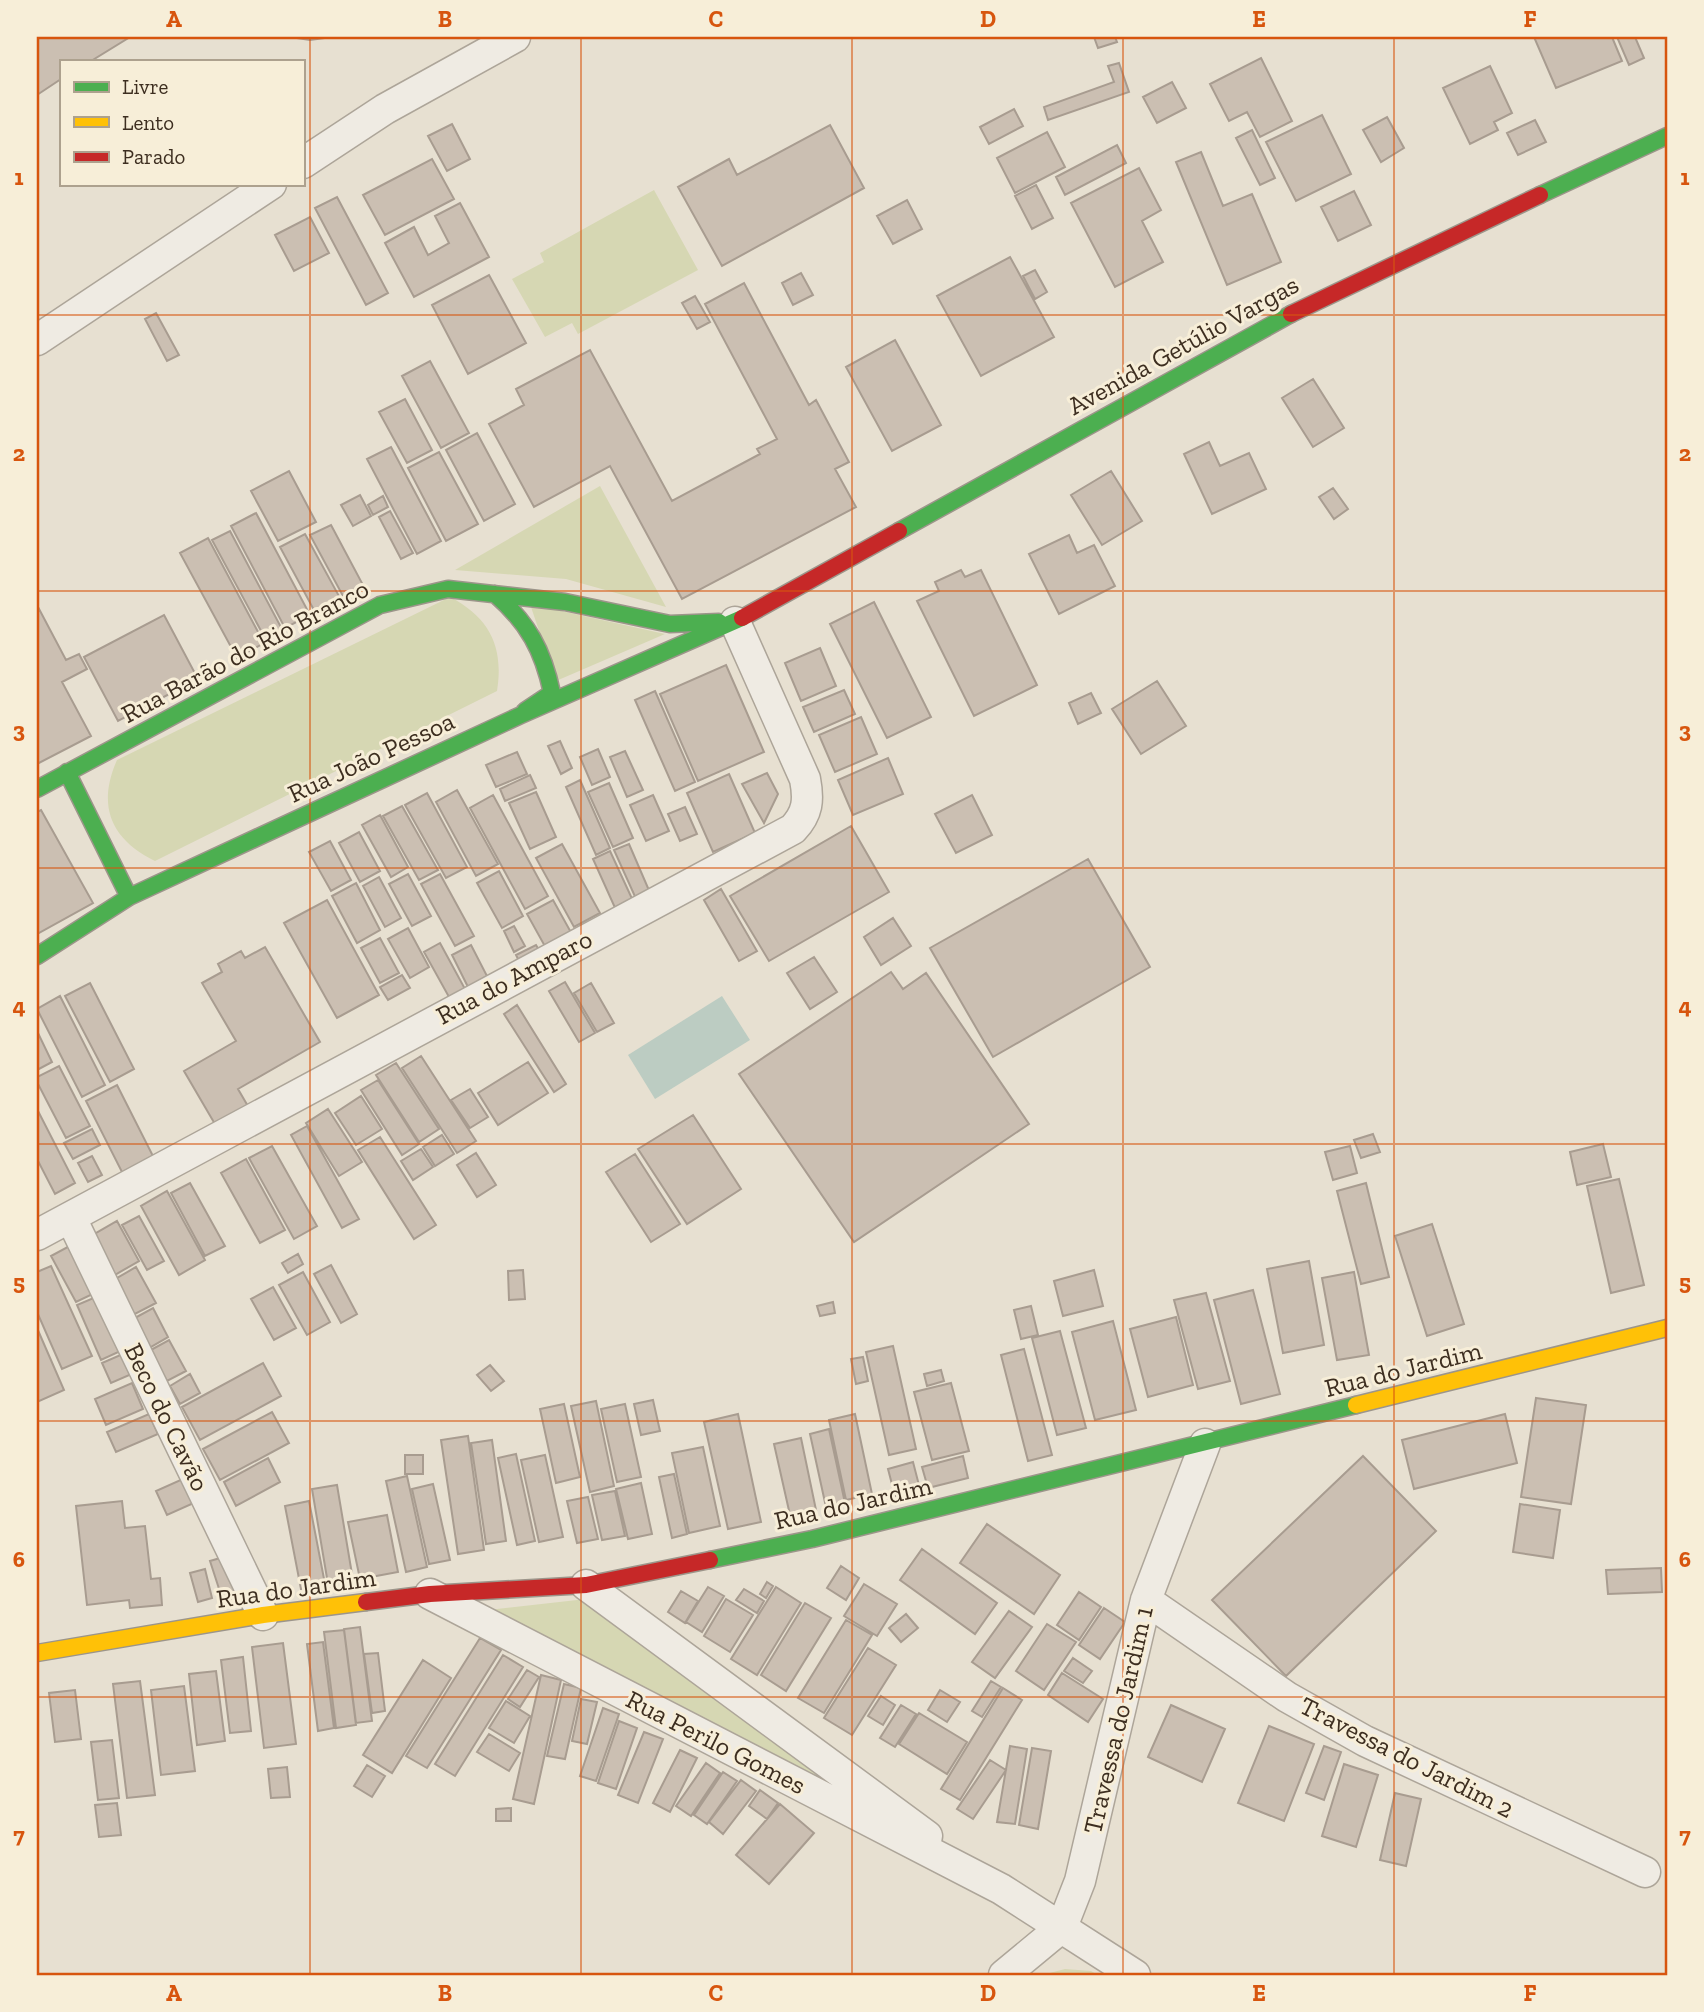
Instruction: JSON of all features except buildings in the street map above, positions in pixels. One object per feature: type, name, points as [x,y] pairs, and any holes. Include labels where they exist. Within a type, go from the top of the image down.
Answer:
[{"type":"main road","name":"Avenida Getúlio Vargas","points":[[735,622],[1310,303],[1667,136]]},
{"type":"main road","name":"Rua Barão do Rio Branco","points":[[37,789],[380,605],[448,589],[565,602],[670,624],[735,622]]},
{"type":"main road","points":[[495,594],[525,620],[544,654],[552,692],[521,715]]},
{"type":"main road","name":"Rua João Pessoa","points":[[37,956],[129,897],[521,715],[735,622]]},
{"type":"main road","points":[[67,772],[129,897]]},
{"type":"main road","name":"Rua do Jardim","points":[[37,1653],[263,1615],[430,1594],[586,1585],[812,1539],[1667,1328]]},
{"type":"street","points":[[304,162],[385,109],[515,37]]},
{"type":"street","points":[[37,340],[268,186]]},
{"type":"street","name":"Rua do Amparo","points":[[37,1236],[446,1013],[793,829],[804,817],[808,798],[805,779],[735,622]]},
{"type":"street","name":"Beco do Cavão","points":[[71,1218],[263,1615]]},
{"type":"street","name":"Travessa do Jardim 1","points":[[1004,1975],[1062,1927],[1080,1881],[1146,1600],[1205,1444]]},
{"type":"street","name":"Rua Perilo Gomes","points":[[586,1585],[1002,1889],[1135,1975]]},
{"type":"street","name":"Rua Perilo Gomes","points":[[430,1594],[1002,1889]]},
{"type":"street","name":"Travessa do Jardim 2","points":[[1146,1600],[1287,1697],[1364,1741],[1645,1872]]},
{"type":"green space","points":[[654,190],[698,270],[578,334],[572,323],[545,337],[512,279],[544,262],[540,253]]},
{"type":"green space","points":[[600,486],[666,607],[566,579],[455,570]]},
{"type":"green space","points":[[450,597],[475,614],[491,635],[498,661],[497,691],[155,861],[127,842],[118,831],[108,806],[111,776],[117,760]]},
{"type":"green space","points":[[530,604],[665,634],[556,681]]},
{"type":"green space","points":[[586,1599],[920,1836],[471,1612]]},
{"type":"green space","points":[[1065,1969],[1091,1971],[1098,1975],[1042,1975]]},
{"type":"shaded area","points":[[722,996],[750,1040],[655,1099],[628,1055]]},
{"type":"traffic: fast","points":[[1540,195],[1667,136]]},
{"type":"traffic: fast","points":[[899,531],[1291,314]]},
{"type":"traffic: fast","points":[[37,789],[380,605],[448,589],[565,602],[670,624],[719,622]]},
{"type":"traffic: fast","points":[[495,594],[517,616],[533,638],[544,663],[552,693],[525,711]]},
{"type":"traffic: fast","points":[[37,956],[129,897],[521,715],[742,618]]},
{"type":"traffic: fast","points":[[67,772],[129,897]]},
{"type":"traffic: fast","points":[[710,1560],[812,1539],[1356,1405]]},
{"type":"traffic: slow","points":[[1356,1405],[1667,1328]]},
{"type":"traffic: slow","points":[[37,1653],[263,1615],[366,1602]]},
{"type":"traffic: jam","points":[[1291,314],[1540,195]]},
{"type":"traffic: jam","points":[[742,618],[899,531]]},
{"type":"traffic: jam","points":[[366,1602],[430,1594],[586,1585],[710,1560]]}]
